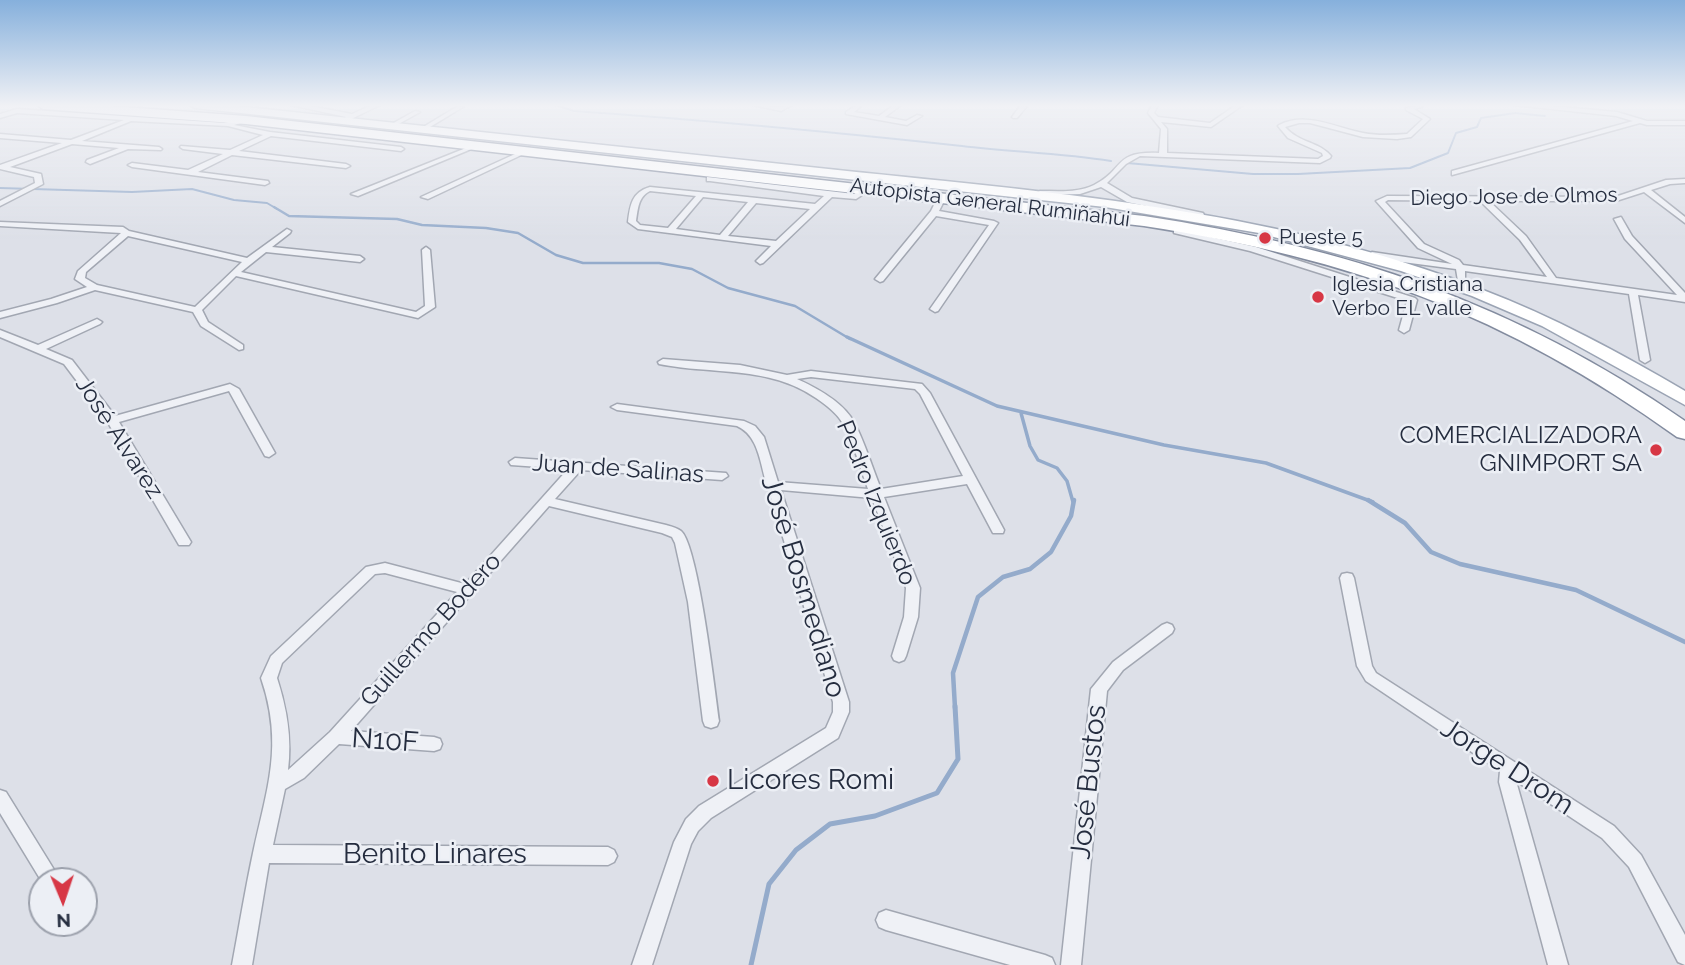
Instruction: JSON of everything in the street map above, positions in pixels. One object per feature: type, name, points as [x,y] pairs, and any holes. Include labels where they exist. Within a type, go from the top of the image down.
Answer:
[{"type":"highway","name":"Autopista General Rumiñahui","points":[[528,150],[867,189],[938,205],[1144,220],[1287,247],[1434,294],[1545,345],[1617,384],[1685,432]]},
{"type":"highway","name":"Autopista General Rumiñahui","points":[[572,150],[990,195],[1254,230],[1409,273],[1516,315],[1645,386],[1685,412]]},
{"type":"main road","points":[[618,150],[1200,215],[1372,255],[1480,294],[1579,339],[1685,400]]},
{"type":"street","points":[[2,167],[46,150]]},
{"type":"street","points":[[90,162],[118,150]]},
{"type":"street","points":[[212,150],[346,166]]},
{"type":"street","points":[[189,173],[235,150]]},
{"type":"street","points":[[355,194],[465,150]]},
{"type":"street","points":[[425,197],[528,150]]},
{"type":"street","points":[[1016,193],[1074,192],[1102,184],[1128,158],[1163,153],[1320,161],[1327,156],[1320,150]]},
{"type":"street","points":[[1455,173],[1537,150]]},
{"type":"street","points":[[132,165],[265,183]]},
{"type":"street","points":[[0,204],[37,186],[38,176],[15,173],[2,167]]},
{"type":"street","points":[[710,179],[856,197],[867,189]]},
{"type":"street","name":"Diego Jose de Olmos","points":[[1382,200],[1616,199],[1669,182],[1685,181]]},
{"type":"street","points":[[1102,184],[1130,200],[1200,215]]},
{"type":"street","points":[[776,244],[634,225],[635,200],[644,190],[650,188],[817,207]]},
{"type":"street","points":[[1647,191],[1683,218]]},
{"type":"street","points":[[670,231],[702,194]]},
{"type":"street","points":[[760,261],[831,194]]},
{"type":"street","points":[[1482,198],[1523,238],[1552,278]]},
{"type":"street","points":[[722,237],[754,200]]},
{"type":"street","points":[[1382,200],[1380,201],[1391,216],[1410,231],[1421,246],[1456,262],[1460,267],[1461,279],[1480,294]]},
{"type":"street","points":[[880,279],[938,205],[994,223],[935,309]]},
{"type":"street","points":[[1618,219],[1628,237],[1685,298]]},
{"type":"street","points":[[1144,220],[1253,249],[1412,300],[1404,330]]},
{"type":"street","points":[[0,224],[125,231],[248,261]]},
{"type":"street","points":[[125,231],[82,271],[80,279],[94,287],[197,310]]},
{"type":"street","points":[[197,310],[234,273],[287,231]]},
{"type":"street","points":[[263,249],[360,259]]},
{"type":"street","points":[[234,273],[418,315],[430,307],[426,250]]},
{"type":"street","points":[[1372,255],[1685,298]]},
{"type":"street","points":[[0,315],[94,287]]},
{"type":"street","points":[[1633,291],[1646,360]]},
{"type":"street","points":[[197,310],[204,324],[239,347]]},
{"type":"street","points":[[38,349],[97,322]]},
{"type":"street","name":"José Alvarez","points":[[0,333],[68,362],[112,420],[184,542]]},
{"type":"street","name":"Pedro Izquierdo","points":[[663,362],[789,377],[830,400],[848,421],[914,588],[911,617],[899,656]]},
{"type":"street","points":[[789,377],[811,374],[918,386],[998,530]]},
{"type":"street","points":[[112,420],[230,387],[234,389],[270,453]]},
{"type":"street","name":"José Bosmediano","points":[[617,407],[740,423],[751,428],[758,437],[770,485],[837,689],[841,712],[832,733],[705,812],[692,825],[683,842],[642,965]]},
{"type":"street","name":"Juan de Salinas","points":[[515,462],[722,476]]},
{"type":"street","name":"Guillermo Bodero","points":[[278,784],[298,774],[335,737],[577,467]]},
{"type":"street","points":[[770,485],[876,494],[972,479]]},
{"type":"street","points":[[546,500],[677,534],[682,543],[695,602],[711,721]]},
{"type":"street","points":[[242,965],[278,784],[283,739],[280,703],[269,678],[276,660],[371,570],[384,568],[466,589]]},
{"type":"street","name":"Jorge Drom","points":[[1347,578],[1365,666],[1371,677],[1380,686],[1608,832],[1624,846],[1685,955]]},
{"type":"street","name":"José Bustos","points":[[1071,965],[1099,689],[1118,666],[1167,629]]},
{"type":"street","name":"N10F","points":[[335,737],[433,744]]},
{"type":"street","points":[[1509,767],[1507,782],[1558,965]]},
{"type":"street","points":[[0,798],[42,867]]},
{"type":"street","name":"Benito Linares","points":[[262,854],[608,856]]},
{"type":"street","points":[[886,920],[1045,965]]},
{"type":"waterway","points":[[1005,150],[1111,161]]},
{"type":"waterway","points":[[1127,163],[1253,174],[1298,174],[1410,168],[1448,153],[1449,150]]},
{"type":"waterway","points":[[0,188],[132,192],[192,189],[234,200],[267,203],[277,209]]},
{"type":"waterway","points":[[274,207],[289,216],[397,219],[422,225],[486,228],[518,233],[556,255],[583,263],[659,263],[692,269],[728,288],[795,306],[850,339]]},
{"type":"waterway","points":[[847,337],[997,406],[1164,445],[1266,463],[1369,500]]},
{"type":"waterway","points":[[1021,413],[1030,446],[1038,460],[1057,468],[1067,481],[1073,502]]},
{"type":"waterway","points":[[955,708],[953,673],[978,597],[1003,577],[1030,569],[1051,552],[1071,516],[1074,500]]},
{"type":"waterway","points":[[1369,500],[1373,502]]},
{"type":"waterway","points":[[1369,500],[1405,523],[1431,552],[1460,564],[1576,590],[1685,642]]},
{"type":"waterway","points":[[751,965],[769,884],[796,850],[830,824],[875,816],[937,793],[958,759],[955,706]]},
{"type":"place","name":"Pueste 5","points":[[1265,238]]},
{"type":"place","name":"Iglesia Cristiana Verbo EL valle","points":[[1318,297]]},
{"type":"place","name":"COMERCIALIZADORA GNIMPORT SA","points":[[1656,450]]},
{"type":"place","name":"Licores Romi","points":[[713,781]]}]
